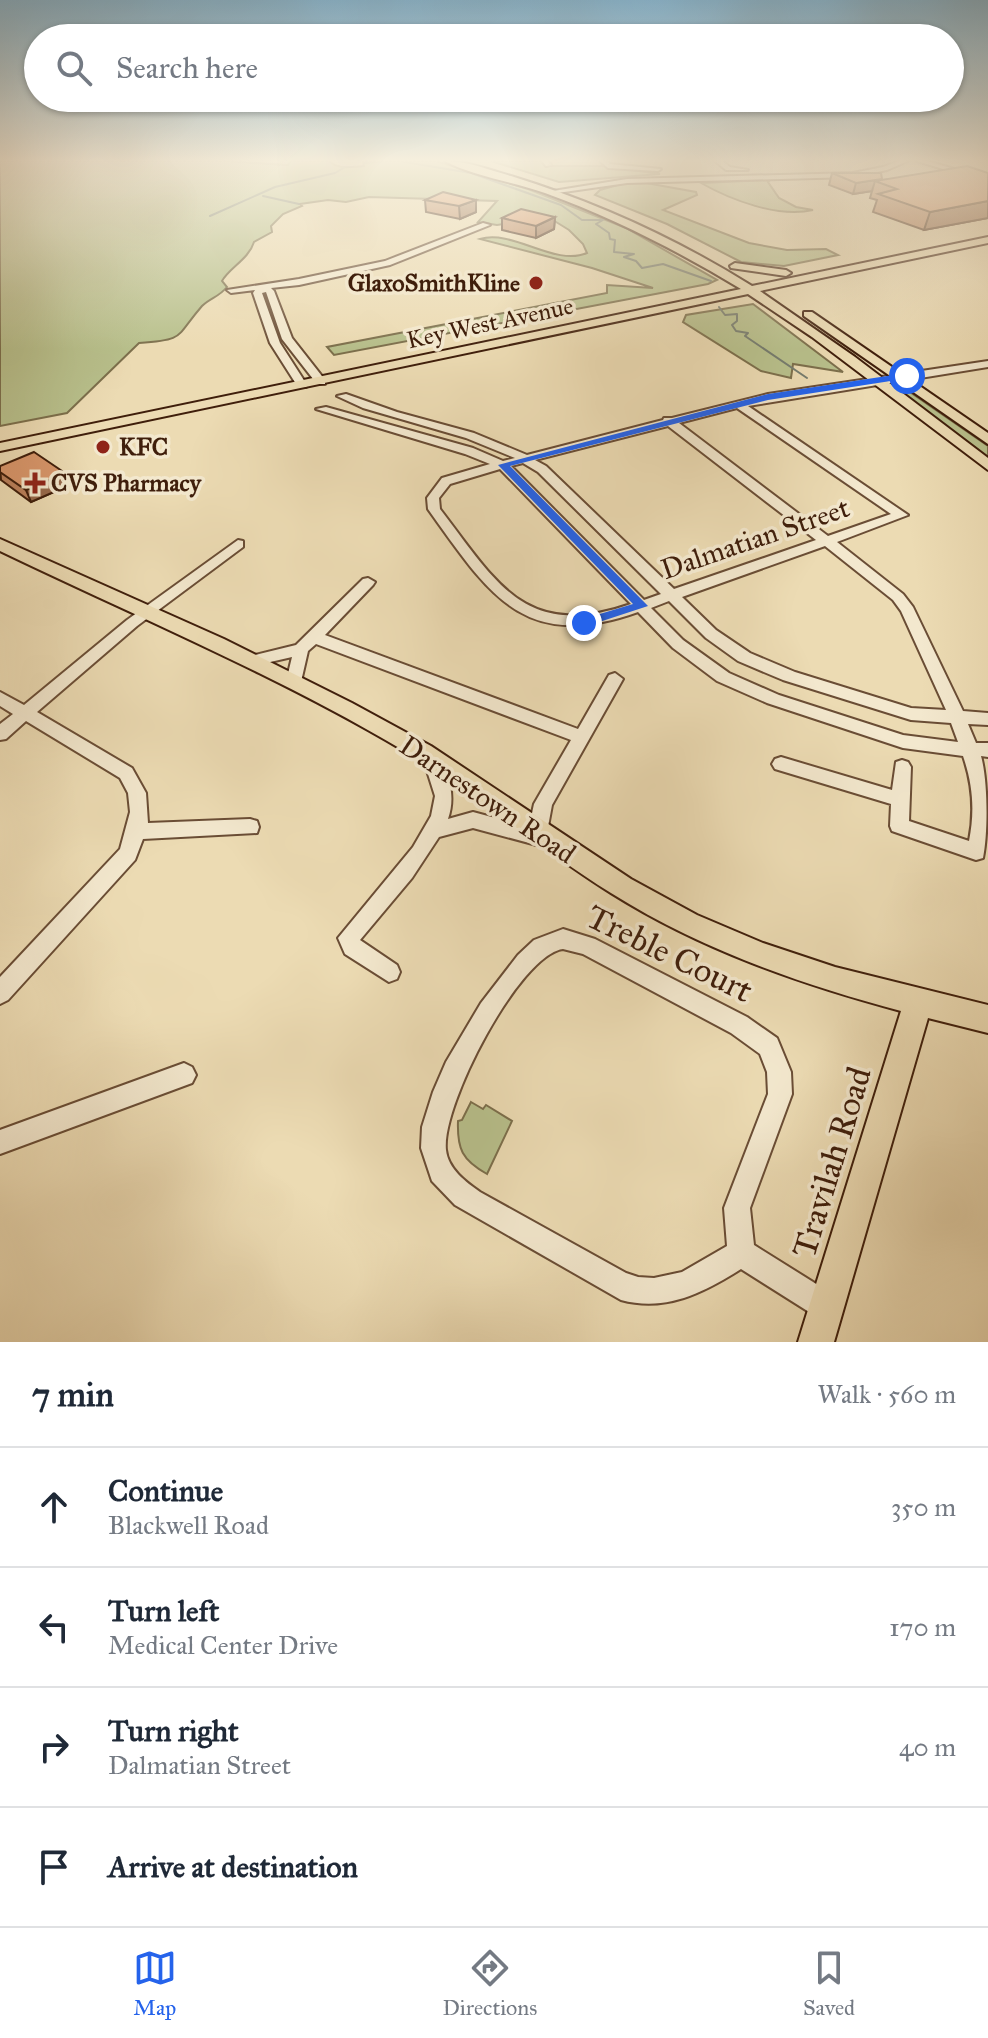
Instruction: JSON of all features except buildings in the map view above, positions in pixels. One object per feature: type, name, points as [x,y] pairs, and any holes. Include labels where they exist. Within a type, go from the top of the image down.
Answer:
[{"type":"main road","points":[[628,224],[753,284],[900,377],[988,440]]},
{"type":"main road","points":[[651,224],[735,266],[753,284],[988,465]]},
{"type":"main road","name":"Key West Avenue","points":[[753,284],[786,273],[988,232]]},
{"type":"main road","name":"Key West Avenue","points":[[0,447],[316,376],[753,284],[988,240]]},
{"type":"main road","points":[[735,266],[786,273]]},
{"type":"main road","name":"Key West Avenue","points":[[0,436],[299,380]]},
{"type":"main road","name":"Darnestown Road","points":[[0,544],[253,661],[432,758],[570,855],[688,923],[797,968],[918,1003],[988,1019]]},
{"type":"main road","name":"Travilah Road","points":[[816,1342],[918,1003]]},
{"type":"street","points":[[229,293],[368,273],[408,262],[468,238],[480,233],[482,227]]},
{"type":"street","points":[[263,290],[287,339],[316,376]]},
{"type":"street","points":[[263,290],[275,343],[299,380]]},
{"type":"street","points":[[503,465],[738,404],[988,364]]},
{"type":"street","points":[[342,396],[361,405],[480,437],[526,458],[542,469],[726,646],[764,667],[890,709],[957,719],[988,719]]},
{"type":"street","name":"Dalmatian Street","points":[[503,465],[482,468],[446,481],[433,498],[434,509],[509,604],[535,617],[571,623],[607,618],[901,515],[738,404]]},
{"type":"street","points":[[322,409],[469,451],[503,465],[699,661],[747,689],[903,741],[978,750]]},
{"type":"street","points":[[668,420],[898,597],[908,610],[957,719],[978,750],[983,809],[976,852],[899,826],[902,767]]},
{"type":"street","points":[[0,734],[148,612],[238,544]]},
{"type":"street","points":[[253,661],[301,649],[368,582]]},
{"type":"street","points":[[314,637],[582,737]]},
{"type":"street","points":[[294,682],[301,649]]},
{"type":"street","points":[[433,831],[456,822],[473,820],[544,836],[543,804],[615,679]]},
{"type":"street","points":[[0,698],[126,773],[136,785],[141,800],[137,831],[128,854],[0,993]]},
{"type":"street","points":[[389,972],[352,947],[349,938],[396,884],[433,831],[445,793],[432,758]]},
{"type":"street","points":[[781,764],[901,800]]},
{"type":"street","points":[[137,831],[250,827]]},
{"type":"street","name":"Treble Court","points":[[563,939],[588,946],[739,1025],[769,1046],[779,1072],[780,1094],[737,1208],[741,1253],[662,1293],[641,1293],[621,1286],[471,1201],[455,1191],[444,1177],[433,1146],[438,1110],[451,1077],[478,1027],[541,946],[563,939]]},
{"type":"street","points":[[0,1142],[184,1075]]},
{"type":"street","points":[[741,1253],[827,1307]]},
{"type":"green space","points":[[0,224],[273,224],[272,232],[254,242],[222,281],[227,287],[202,306],[178,335],[139,343],[67,413],[0,426]]},
{"type":"green space","points":[[559,224],[615,224],[717,280],[334,355],[327,347],[607,293],[607,285],[653,288],[592,268],[480,239],[506,239],[561,255],[587,253],[569,230]]},
{"type":"green space","points":[[667,224],[699,224],[749,243],[787,250],[826,249],[838,255],[784,266],[741,262]]},
{"type":"green space","points":[[753,304],[843,372],[793,364],[791,378],[761,371],[683,322],[686,315]]},
{"type":"green space","points":[[904,388],[988,446],[988,462],[893,389]]},
{"type":"green space","points":[[471,1102],[483,1109],[486,1105],[512,1121],[487,1174],[472,1164],[460,1146],[458,1121],[462,1120]]},
{"type":"waterway","points":[[597,224],[609,233],[610,239],[615,240],[614,252],[634,254],[624,257],[636,261],[642,268],[663,264],[711,281]]},
{"type":"waterway","points":[[719,307],[725,315],[737,314],[737,321],[732,325],[736,331],[748,333],[745,336],[807,378]]},
{"type":"place","name":"GlaxoSmithKline","points":[[536,283]]},
{"type":"place","name":"KFC","points":[[103,447]]},
{"type":"place","name":"CVS Pharmacy","points":[[35,483]]},
{"type":"route","points":[[584,623],[642,606],[503,465],[668,420],[768,397],[907,376]]}]
